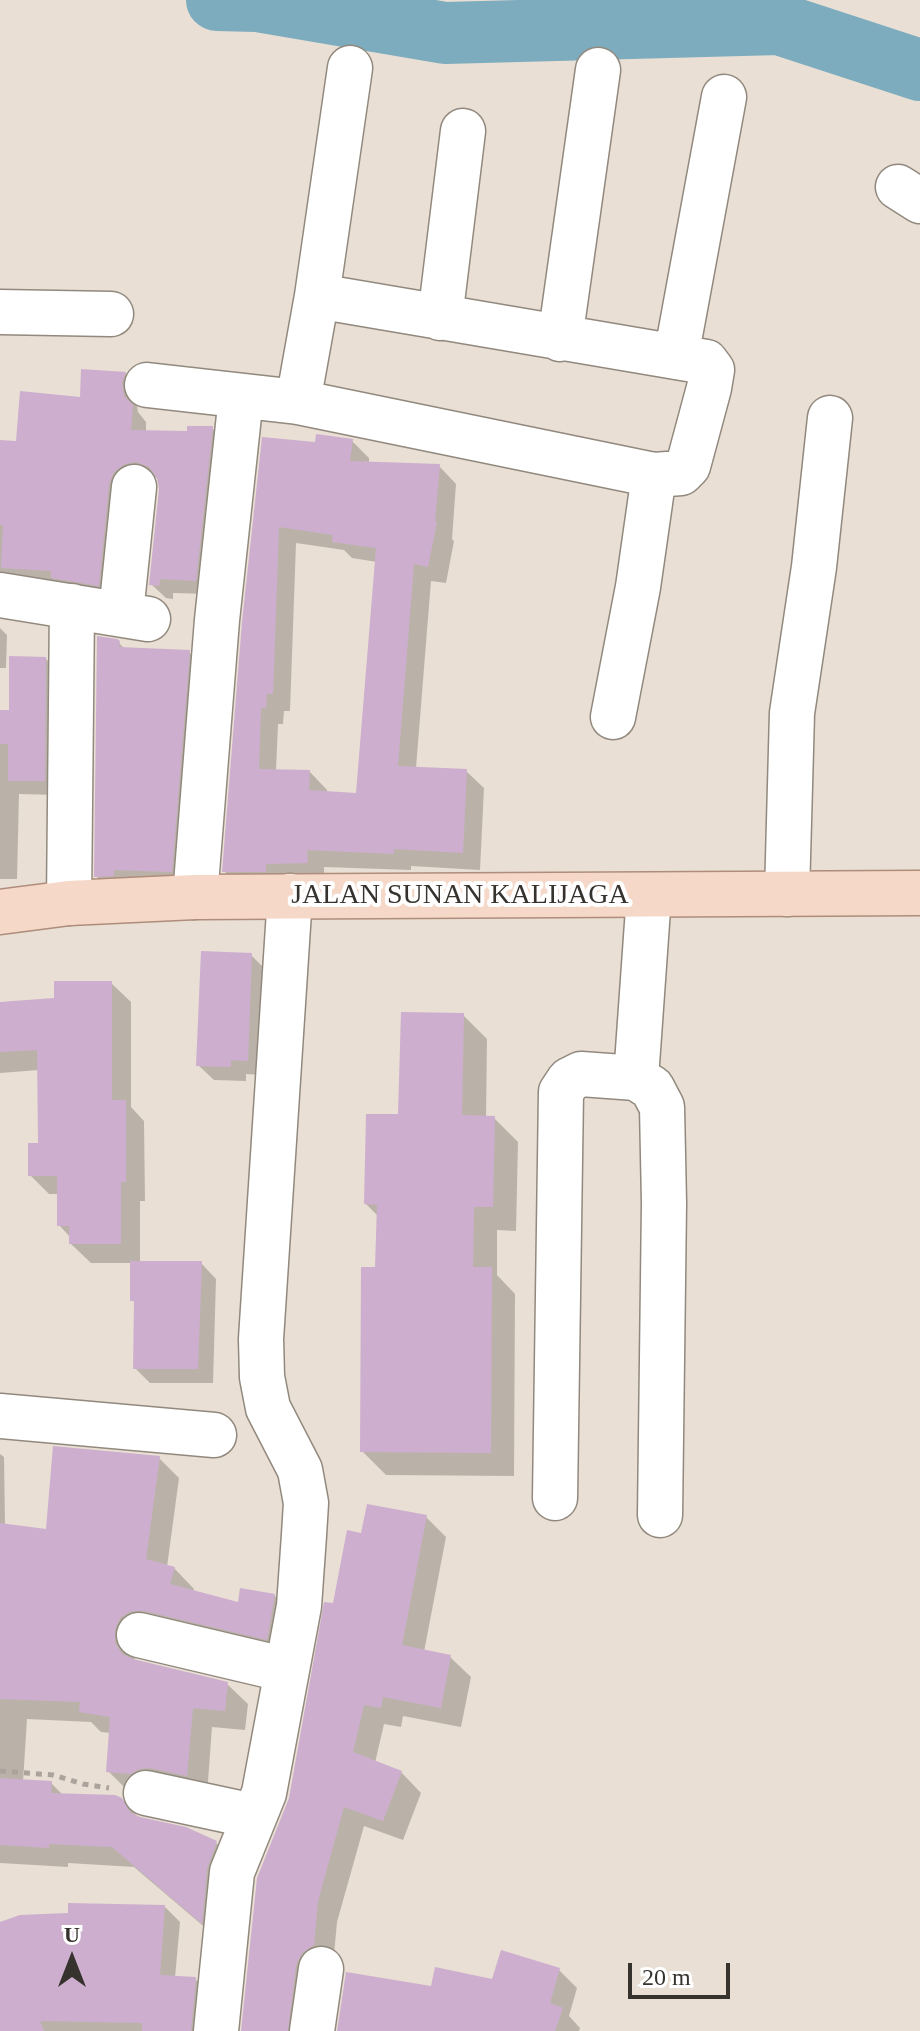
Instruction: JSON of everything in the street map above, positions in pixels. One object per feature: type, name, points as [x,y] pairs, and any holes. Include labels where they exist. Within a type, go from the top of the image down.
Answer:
[{"type":"main road","name":"JALAN SUNAN KALIJAGA","points":[[0,912],[69,903],[195,897],[920,893]]},
{"type":"street","points":[[298,402],[317,296],[350,68]]},
{"type":"street","points":[[560,339],[598,70]]},
{"type":"street","points":[[676,357],[724,97]]},
{"type":"street","points":[[440,318],[463,131]]},
{"type":"street","points":[[147,385],[298,402],[654,475],[681,473],[688,466],[709,388],[712,370],[706,362],[317,296]]},
{"type":"street","points":[[0,312],[111,314]]},
{"type":"street","points":[[195,897],[217,620],[241,397]]},
{"type":"street","points":[[787,894],[792,713],[814,567],[830,418]]},
{"type":"street","points":[[613,717],[638,587],[654,475]]},
{"type":"street","points":[[0,595],[134,616],[134,487]]},
{"type":"street","points":[[69,903],[72,606]]},
{"type":"street","points":[[636,1078],[649,895]]},
{"type":"street","points":[[216,2031],[232,1872],[264,1793],[299,1606],[306,1503],[300,1470],[268,1408],[262,1377],[261,1339],[290,896]]},
{"type":"street","points":[[555,1498],[561,1092],[569,1080],[581,1074],[636,1078],[652,1088],[662,1107],[664,1203],[660,1515]]},
{"type":"street","points":[[0,1416],[214,1435]]},
{"type":"street","points":[[139,1635],[287,1670]]},
{"type":"street","points":[[146,1793],[253,1816]]},
{"type":"street","points":[[312,2031],[321,1969]]},
{"type":"path","points":[[0,1771],[53,1775],[83,1784],[146,1793]]},
{"type":"building","points":[[81,369],[126,372],[122,383],[124,396],[133,405],[131,430],[187,431],[187,426],[213,426],[196,581],[160,579],[159,586],[149,585],[159,489],[157,478],[149,467],[136,462],[125,464],[114,472],[109,484],[99,586],[51,578],[51,571],[1,568],[0,440],[16,441],[20,391],[80,397]]},
{"type":"building","points":[[316,434],[353,439],[350,461],[440,464],[437,522],[428,567],[414,564],[398,766],[467,769],[463,853],[394,849],[394,854],[307,850],[308,863],[266,864],[266,872],[222,872],[242,622],[262,437],[315,442]],"holes":[[[279,527],[333,535],[332,542],[376,548],[356,793],[309,790],[310,770],[259,769],[261,708],[266,708],[267,694],[273,694]]]},
{"type":"building","points":[[97,636],[117,639],[120,641],[119,647],[190,650],[172,872],[114,870],[114,876],[94,877]]},
{"type":"building","points":[[9,656],[46,657],[45,781],[8,781],[8,744],[0,744],[0,710],[9,710]]},
{"type":"building","points":[[201,951],[252,953],[248,1061],[231,1060],[231,1067],[196,1066]]},
{"type":"building","points":[[54,981],[112,981],[112,1100],[126,1100],[126,1182],[121,1182],[121,1244],[69,1244],[69,1226],[57,1226],[57,1176],[28,1176],[28,1143],[38,1143],[37,1050],[0,1052],[0,1002],[54,998]]},
{"type":"building","points":[[401,1012],[464,1013],[462,1115],[495,1116],[493,1207],[474,1207],[473,1267],[492,1267],[491,1453],[360,1452],[361,1267],[375,1267],[377,1205],[364,1204],[366,1114],[398,1114]]},
{"type":"building","points":[[130,1261],[202,1261],[198,1369],[133,1369],[134,1301],[130,1301]]},
{"type":"building","points":[[53,1446],[160,1456],[146,1559],[175,1567],[170,1584],[238,1602],[240,1588],[275,1594],[267,1640],[144,1611],[131,1611],[120,1618],[115,1629],[115,1643],[122,1654],[228,1682],[225,1711],[193,1708],[187,1776],[150,1768],[131,1774],[106,1772],[110,1717],[79,1712],[80,1702],[0,1699],[0,1523],[46,1529]]},
{"type":"building","points":[[367,1504],[427,1515],[402,1645],[451,1655],[441,1708],[383,1697],[381,1708],[364,1705],[353,1752],[402,1771],[383,1821],[344,1807],[318,1901],[314,1945],[302,1953],[296,1965],[288,2031],[241,2031],[257,1878],[289,1798],[324,1602],[333,1603],[347,1530],[361,1533]]},
{"type":"building","points":[[0,1778],[52,1781],[51,1793],[115,1795],[122,1798],[130,1812],[140,1817],[186,1827],[217,1841],[207,1869],[202,1924],[112,1847],[0,1845]]},
{"type":"building","points":[[68,1903],[165,1905],[160,1975],[196,1977],[191,2031],[142,2031],[142,2023],[40,2021],[44,2031],[0,2031],[0,1922],[20,1915],[68,1913]]},
{"type":"building","points":[[501,1950],[560,1968],[550,2003],[563,2008],[555,2031],[337,2031],[346,1972],[431,1986],[435,1967],[492,1979]]},
{"type":"waterway","points":[[217,0],[257,1],[445,33],[779,24],[920,70]]}]
